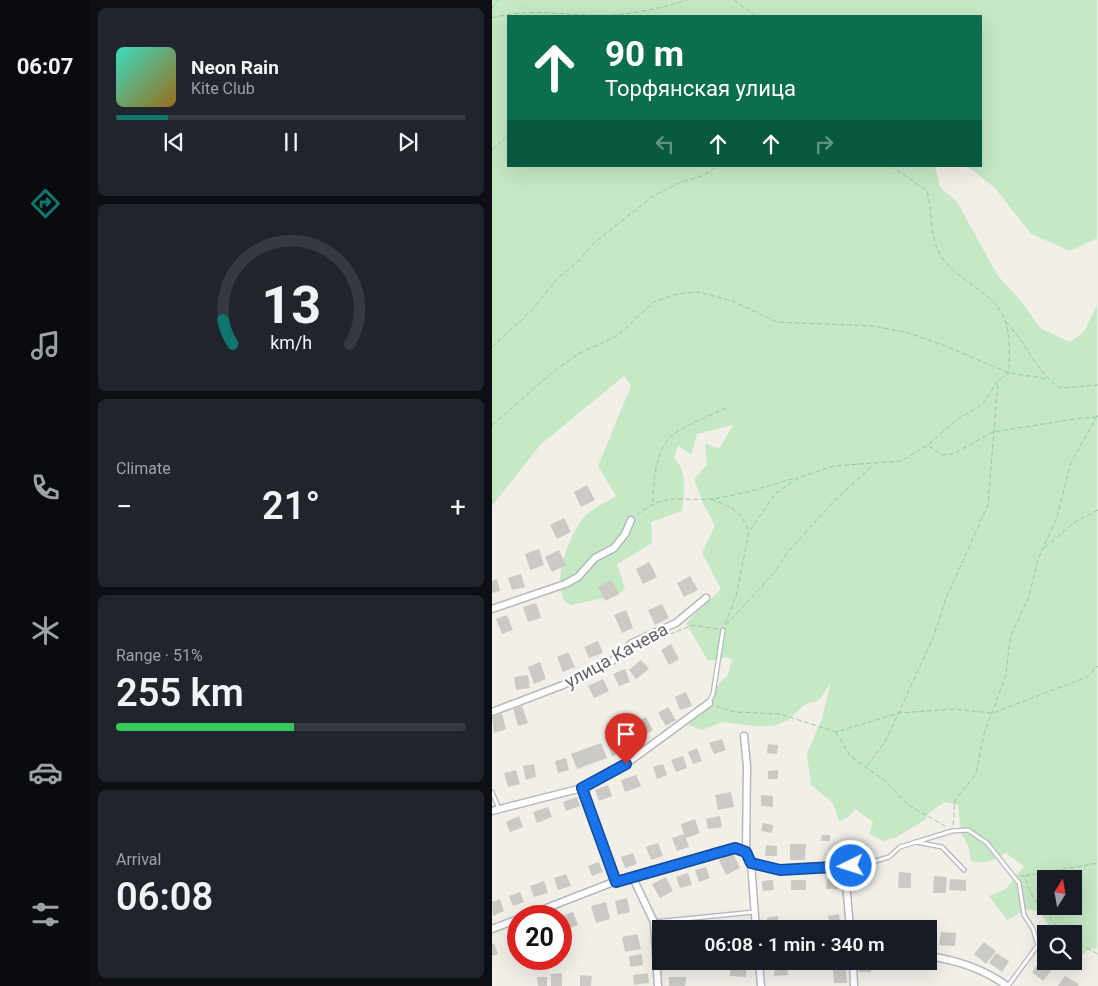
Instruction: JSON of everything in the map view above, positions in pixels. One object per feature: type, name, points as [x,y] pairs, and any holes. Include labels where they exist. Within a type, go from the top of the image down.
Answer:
[{"type":"street","points":[[492,609],[565,584],[578,577],[595,558],[614,548],[625,534],[631,520]]},
{"type":"street","name":"улица Качева","points":[[492,712],[563,685],[611,662],[632,643],[676,623],[706,598]]},
{"type":"street","points":[[495,810],[582,788],[626,764],[709,703]]},
{"type":"street","points":[[744,736],[747,766],[746,852],[751,863],[755,920]]},
{"type":"street","points":[[555,905],[632,876],[676,866],[715,852],[735,848],[746,852]]},
{"type":"street","points":[[751,863],[780,870],[839,867],[846,882],[849,920]]},
{"type":"street","points":[[632,876],[653,920]]},
{"type":"street","points":[[492,929],[507,923]]},
{"type":"street","points":[[937,957],[950,959],[995,977],[1007,986]]},
{"type":"street","points":[[657,970],[658,986]]},
{"type":"street","points":[[760,970],[761,986]]},
{"type":"street","points":[[853,970],[854,986]]},
{"type":"lane","points":[[709,703],[713,694],[722,630]]},
{"type":"lane","points":[[582,788],[616,882]]},
{"type":"lane","points":[[492,792],[495,810]]},
{"type":"lane","points":[[839,867],[862,865],[889,857],[900,848],[952,831],[968,830],[987,843],[1019,883],[1024,915],[1033,929],[1038,945],[1007,986]]},
{"type":"lane","points":[[916,842],[942,847],[964,870]]},
{"type":"lane","points":[[674,920],[754,912]]},
{"type":"path","points":[[492,8],[498,0]]},
{"type":"path","points":[[492,18],[509,13],[553,11],[611,15],[664,8],[687,0]]},
{"type":"path","points":[[734,0],[754,15]]},
{"type":"path","points":[[492,150],[507,137]]},
{"type":"path","points":[[492,347],[532,310],[556,280],[578,261],[594,243],[653,196],[679,182],[704,175],[716,167]]},
{"type":"path","points":[[892,167],[927,191],[937,248],[959,277],[991,300],[1006,322],[1021,337],[1027,351],[1048,379],[1060,388],[1098,385]]},
{"type":"path","points":[[492,425],[553,372],[578,354],[617,336],[654,302],[677,294],[699,292],[732,301],[777,322],[872,326],[905,332],[943,345],[1009,373],[1048,379]]},
{"type":"path","points":[[1006,322],[1009,342],[1009,373]]},
{"type":"path","points":[[631,520],[653,503],[673,498],[710,499],[798,478],[833,466],[901,461],[928,446],[955,421],[983,404],[998,380],[1009,373]]},
{"type":"path","points":[[866,767],[886,740],[933,638],[947,596],[988,505],[998,380]]},
{"type":"path","points":[[653,503],[653,485],[659,456],[671,436],[728,407]]},
{"type":"path","points":[[928,446],[942,455],[953,454],[993,432],[1071,419],[1097,417]]},
{"type":"path","points":[[836,732],[850,756],[884,780],[908,805],[952,831],[955,800],[976,774],[984,734],[1006,675],[1010,638],[1029,596],[1038,560],[1057,517],[1071,462],[1097,417]]},
{"type":"path","points":[[722,630],[775,572],[788,553],[834,501],[874,464]]},
{"type":"path","points":[[722,630],[736,596],[749,532],[775,494],[798,478]]},
{"type":"path","points":[[710,499],[728,506],[743,516],[749,532]]},
{"type":"path","points":[[1044,548],[1075,522],[1098,510]]},
{"type":"path","points":[[652,634],[663,637],[693,625],[722,630]]},
{"type":"path","points":[[709,703],[735,712],[780,714],[836,732],[898,713],[953,709],[993,713],[1087,677],[1098,666]]},
{"type":"path","points":[[1012,874],[1024,876],[1098,863]]},
{"type":"path","points":[[1024,876],[1033,897],[1056,925]]},
{"type":"path","points":[[1082,946],[1098,954]]},
{"type":"green space","points":[[492,0],[1097,0],[1097,238],[1070,251],[1031,234],[995,188],[968,167],[982,167],[982,15],[507,15],[507,167],[935,167],[940,187],[957,202],[998,276],[1022,302],[1040,328],[1070,342],[1084,332],[1097,305],[1097,948],[1089,949],[1082,954],[1082,925],[1048,925],[1042,915],[1082,915],[1082,870],[1037,870],[1037,911],[1027,909],[1007,920],[989,896],[1006,889],[1024,866],[1006,853],[986,862],[971,861],[968,845],[961,833],[958,805],[944,802],[928,814],[926,819],[897,837],[884,841],[869,834],[873,822],[855,809],[848,817],[839,822],[833,803],[811,785],[807,754],[822,718],[831,683],[819,700],[804,705],[788,720],[774,726],[754,726],[722,722],[702,730],[689,725],[692,717],[711,704],[716,687],[728,675],[732,660],[728,657],[708,661],[686,623],[721,589],[702,553],[715,526],[703,503],[694,479],[707,465],[705,443],[719,449],[733,425],[697,434],[691,455],[678,445],[674,458],[683,476],[682,511],[651,522],[652,543],[617,564],[625,589],[617,595],[571,605],[565,601],[560,578],[565,554],[575,530],[590,511],[616,496],[598,466],[631,386],[624,376],[540,445],[492,506]]},
{"type":"building","points":[[587,485],[595,500],[581,507],[574,492]]},
{"type":"building","points":[[564,518],[571,532],[557,539],[550,525]]},
{"type":"building","points":[[539,549],[544,565],[530,570],[525,554]]},
{"type":"building","points":[[559,550],[566,565],[552,572],[545,557]]},
{"type":"building","points":[[649,562],[657,577],[643,584],[636,569]]},
{"type":"building","points":[[521,574],[525,587],[512,590],[508,578]]},
{"type":"building","points":[[690,576],[698,590],[684,597],[677,583]]},
{"type":"building","points":[[497,579],[500,591],[492,593],[492,581]]},
{"type":"building","points":[[611,580],[619,594],[605,601],[598,587]]},
{"type":"building","points":[[536,603],[541,618],[528,622],[523,607]]},
{"type":"building","points":[[662,604],[669,618],[655,625],[648,610]]},
{"type":"building","points":[[626,610],[633,628],[622,633],[614,615]]},
{"type":"building","points":[[507,615],[513,630],[502,634],[496,619]]},
{"type":"building","points":[[598,641],[603,653],[589,658],[584,647]]},
{"type":"building","points":[[671,644],[679,659],[669,665],[661,650]]},
{"type":"building","points":[[568,652],[575,667],[563,672],[557,657]]},
{"type":"building","points":[[641,660],[649,669],[636,679],[629,670]]},
{"type":"building","points":[[540,662],[546,679],[534,684],[528,667]]},
{"type":"building","points":[[625,669],[630,682],[619,686],[613,674]]},
{"type":"building","points":[[528,675],[530,688],[516,690],[514,677]]},
{"type":"building","points":[[603,679],[609,691],[594,698],[588,686]]},
{"type":"building","points":[[686,692],[692,706],[680,710],[675,697]]},
{"type":"building","points":[[522,706],[528,723],[518,726],[513,709]]},
{"type":"building","points":[[668,707],[676,720],[666,726],[658,713]]},
{"type":"building","points":[[502,714],[506,729],[494,733],[492,717]]},
{"type":"building","points":[[646,717],[653,730],[646,734],[638,721]]},
{"type":"building","points":[[633,721],[641,736],[632,740],[624,726]]},
{"type":"building","points":[[617,736],[623,752],[612,756],[606,740]]},
{"type":"building","points":[[722,739],[726,750],[714,754],[709,743]]},
{"type":"building","points":[[601,743],[607,758],[577,769],[571,754]]},
{"type":"building","points":[[768,744],[778,745],[777,754],[767,753]]},
{"type":"building","points":[[697,748],[702,761],[693,764],[688,752]]},
{"type":"building","points":[[683,756],[687,768],[676,772],[671,760]]},
{"type":"building","points":[[566,758],[569,770],[558,773],[555,761]]},
{"type":"building","points":[[534,764],[536,777],[526,780],[523,766]]},
{"type":"building","points":[[663,764],[667,775],[657,779],[653,767]]},
{"type":"building","points":[[516,770],[520,784],[508,787],[504,773]]},
{"type":"building","points":[[778,770],[778,779],[768,779],[768,771]]},
{"type":"building","points":[[636,775],[641,786],[625,792],[621,780]]},
{"type":"building","points":[[608,785],[612,796],[599,801],[595,790]]},
{"type":"building","points":[[731,792],[734,807],[718,810],[715,795]]},
{"type":"building","points":[[761,795],[773,796],[773,807],[761,806]]},
{"type":"building","points":[[577,797],[580,806],[566,811],[563,802]]},
{"type":"building","points":[[548,807],[552,817],[537,823],[533,812]]},
{"type":"building","points":[[519,816],[523,827],[510,832],[506,822]]},
{"type":"building","points":[[720,816],[722,827],[708,829],[706,819]]},
{"type":"building","points":[[695,819],[700,833],[686,838],[689,847],[677,851],[672,838],[684,834],[681,824]]},
{"type":"building","points":[[763,823],[773,825],[772,833],[761,831]]},
{"type":"building","points":[[822,835],[830,835],[830,841],[821,841]]},
{"type":"building","points":[[658,843],[663,856],[651,860],[646,847]]},
{"type":"building","points":[[790,844],[806,844],[805,860],[790,860]]},
{"type":"building","points":[[851,844],[867,844],[868,860],[852,860]]},
{"type":"building","points":[[766,845],[777,846],[777,856],[765,856]]},
{"type":"building","points":[[633,853],[637,864],[625,868],[621,857]]},
{"type":"building","points":[[733,853],[740,868],[726,875],[719,860]]},
{"type":"building","points":[[599,862],[603,872],[592,876],[588,866]]},
{"type":"building","points":[[706,867],[710,878],[699,882],[695,870]]},
{"type":"building","points":[[899,872],[911,873],[911,888],[898,888]]},
{"type":"building","points":[[688,873],[692,885],[680,888],[676,877]]},
{"type":"building","points":[[566,874],[571,886],[558,890],[554,878]]},
{"type":"building","points":[[857,874],[866,874],[866,884],[857,884]]},
{"type":"building","points":[[934,876],[947,877],[946,893],[933,893]]},
{"type":"building","points":[[666,877],[673,891],[660,898],[652,884]]},
{"type":"building","points":[[827,878],[839,878],[839,889],[826,889]]},
{"type":"building","points":[[950,879],[966,880],[966,891],[949,890]]},
{"type":"building","points":[[773,880],[774,890],[763,891],[762,881]]},
{"type":"building","points":[[791,880],[806,880],[806,890],[791,890]]},
{"type":"building","points":[[544,881],[548,893],[534,897],[530,886]]},
{"type":"building","points":[[520,892],[524,902],[513,905],[509,896]]},
{"type":"building","points":[[627,898],[630,912],[618,915],[615,901]]},
{"type":"building","points":[[500,899],[504,911],[493,916],[492,902]]},
{"type":"building","points":[[606,902],[610,919],[596,923],[591,906]]},
{"type":"building","points":[[572,912],[578,925],[572,927]]},
{"type":"building","points":[[839,914],[840,920],[829,920],[828,916]]},
{"type":"building","points":[[778,916],[778,920],[767,920],[767,918]]},
{"type":"building","points":[[941,932],[956,933],[955,946],[939,945]]},
{"type":"building","points":[[637,934],[641,949],[625,952],[622,937]]},
{"type":"building","points":[[984,942],[996,951],[986,964],[974,954]]},
{"type":"building","points":[[494,943],[498,954],[492,956],[492,944]]},
{"type":"building","points":[[996,953],[1009,961],[1002,972],[989,963]]},
{"type":"building","points":[[642,954],[643,965],[630,967],[629,956]]},
{"type":"building","points":[[1037,965],[1037,970],[1051,970],[1043,981],[1032,972]]},
{"type":"building","points":[[730,970],[747,970],[746,977],[730,976]]},
{"type":"building","points":[[774,970],[788,970],[788,975],[774,976]]},
{"type":"building","points":[[833,970],[846,970],[847,983],[834,983]]},
{"type":"building","points":[[859,970],[871,970],[871,972],[859,972]]},
{"type":"building","points":[[562,973],[562,986],[551,986],[551,974]]},
{"type":"building","points":[[648,973],[649,983],[634,985],[633,975]]},
{"type":"building","points":[[580,975],[592,976],[591,986],[580,986]]},
{"type":"building","points":[[1065,976],[1079,984],[1078,986],[1058,986]]},
{"type":"building","points":[[537,977],[547,977],[547,986],[538,986]]},
{"type":"building","points":[[669,977],[686,977],[685,986],[669,986]]},
{"type":"route","points":[[626,764],[582,788],[616,882],[632,876],[676,866],[715,852],[735,848],[746,852],[751,863],[780,870],[851,866]]}]
